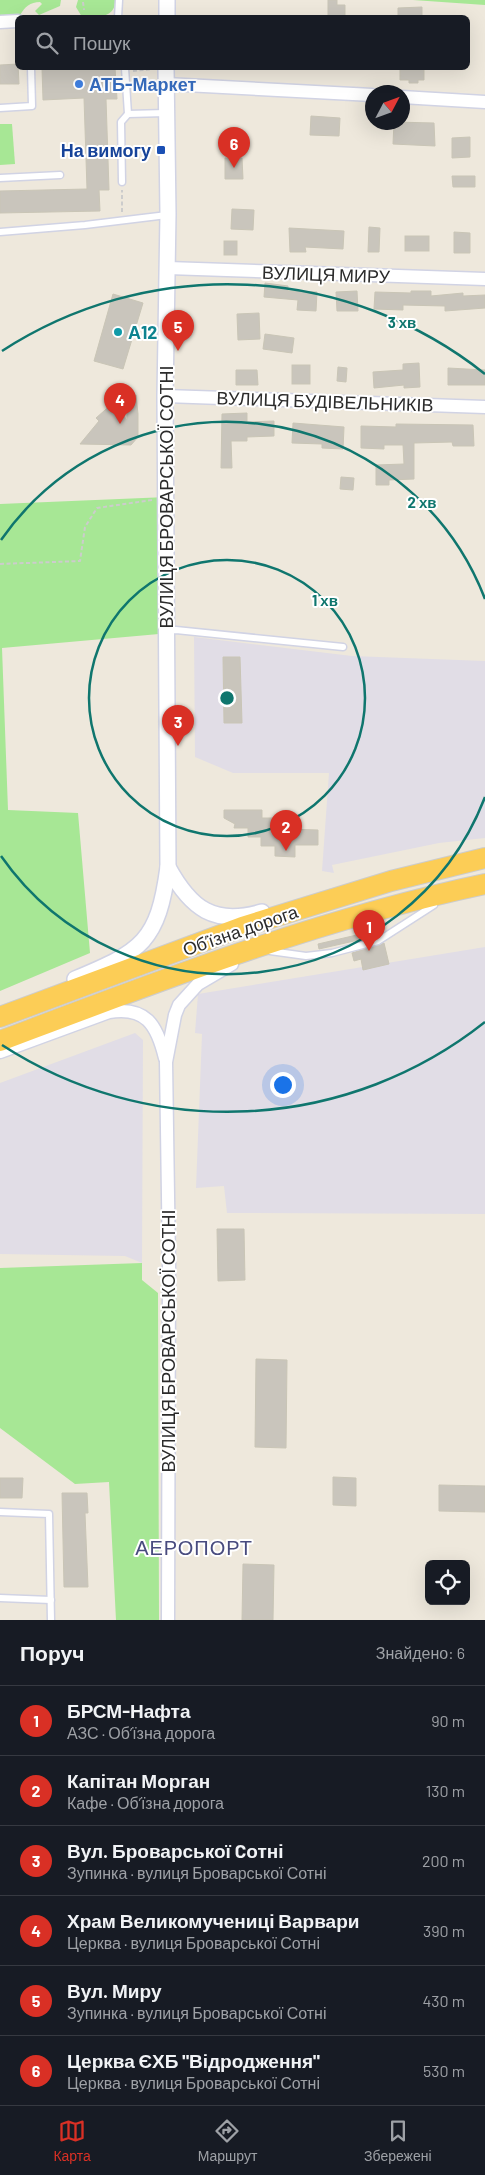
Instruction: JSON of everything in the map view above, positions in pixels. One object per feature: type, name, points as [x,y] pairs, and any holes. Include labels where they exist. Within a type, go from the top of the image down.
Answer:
[{"type":"highway","name":"Обʼїзна дорога","points":[[0,1017],[242,927],[391,880],[482,858]]},
{"type":"highway","name":"Обʼїзна дорога","points":[[0,1041],[220,960],[295,935],[417,898],[485,884]]},
{"type":"street","points":[[167,0],[167,15]]},
{"type":"street","points":[[0,22],[15,21]]},
{"type":"street","name":"ВУЛИЦЯ БРОВАРСЬКОЇ СОТНІ","points":[[0,1011],[111,964],[133,952],[155,925],[160,913],[168,867],[165,396],[168,268],[166,70]]},
{"type":"street","points":[[166,84],[365,95]]},
{"type":"street","points":[[410,97],[485,102]]},
{"type":"street","name":"ВУЛИЦЯ МИРУ","points":[[168,268],[485,279]]},
{"type":"street","name":"ВУЛИЦЯ БУДІВЕЛЬНИКІВ","points":[[165,396],[485,407]]},
{"type":"street","points":[[168,867],[185,896],[198,907],[213,915],[230,918],[253,914],[382,875],[482,858]]},
{"type":"street","name":"ВУЛИЦЯ БРОВАРСЬКОЇ СОТНІ","points":[[168,1620],[169,1263],[166,1062],[175,1014],[186,995],[222,968],[266,950],[295,935]]},
{"type":"street","name":"ВУЛИЦЯ БРОВАРСЬКОЇ СОТНІ","points":[[0,1052],[109,1012],[122,1010],[135,1012],[146,1018],[155,1028],[166,1062]]},
{"type":"lane","points":[[118,15],[119,0]]},
{"type":"lane","points":[[0,108],[32,106],[32,70]]},
{"type":"lane","points":[[122,182],[122,122],[128,114],[125,70]]},
{"type":"lane","points":[[128,114],[167,113]]},
{"type":"lane","points":[[0,178],[60,175]]},
{"type":"lane","points":[[0,232],[168,214]]},
{"type":"lane","points":[[167,631],[344,647]]},
{"type":"lane","points":[[220,960],[266,950],[306,956],[332,953],[378,941],[429,906],[438,904]]},
{"type":"lane","points":[[0,1512],[49,1514],[51,1620]]},
{"type":"lane","points":[[0,1598],[51,1600]]},
{"type":"path","points":[[83,2],[84,10]]},
{"type":"path","points":[[122,182],[122,220]]},
{"type":"path","points":[[0,564],[80,561],[85,527],[97,508],[167,497]]},
{"type":"shaded area","points":[[194,637],[352,656],[485,661],[485,838],[439,843],[332,865],[334,873],[322,871],[329,773],[233,773],[195,757]]},
{"type":"shaded area","points":[[485,947],[485,1214],[227,1213],[224,1186],[196,1188],[202,1034],[195,1033],[198,994]]},
{"type":"shaded area","points":[[135,1033],[143,1040],[142,1263],[125,1256],[0,1254],[0,1083]]},
{"type":"green space","points":[[0,0],[61,0],[60,6],[39,15],[35,11],[42,4],[40,2],[28,5],[20,15],[0,15]]},
{"type":"green space","points":[[78,0],[115,0],[112,11],[106,15],[81,15],[76,7]]},
{"type":"green space","points":[[413,0],[485,0],[485,5]]},
{"type":"green space","points":[[0,124],[12,124],[15,164],[0,165]]},
{"type":"green space","points":[[167,497],[159,634],[2,648],[8,810],[78,813],[90,953],[0,991],[0,504]]},
{"type":"green space","points":[[142,1263],[142,1280],[158,1293],[159,1620],[116,1620],[109,1482],[75,1484],[0,1428],[0,1268]]},
{"type":"building","points":[[328,0],[337,0],[337,5],[345,5],[345,15],[328,15]]},
{"type":"building","points":[[422,7],[422,15],[398,15],[398,8]]},
{"type":"building","points":[[15,64],[15,70],[18,70],[19,84],[0,84],[0,65]]},
{"type":"building","points":[[42,70],[115,70],[117,99],[106,99],[109,190],[99,190],[100,211],[0,213],[0,191],[87,189],[84,98],[43,100]]},
{"type":"building","points":[[400,70],[424,70],[424,80],[418,80],[418,83],[400,80]]},
{"type":"building","points":[[311,116],[340,118],[339,136],[310,135]]},
{"type":"building","points":[[410,122],[434,123],[435,146],[393,144],[394,130],[410,130]]},
{"type":"building","points":[[470,137],[470,157],[452,158],[452,138]]},
{"type":"building","points":[[225,158],[242,158],[243,179],[225,179]]},
{"type":"building","points":[[452,176],[475,176],[475,187],[453,187]]},
{"type":"building","points":[[232,209],[254,210],[253,230],[231,229]]},
{"type":"building","points":[[369,227],[380,228],[379,252],[368,252]]},
{"type":"building","points":[[289,228],[344,231],[343,249],[305,247],[306,252],[290,252]]},
{"type":"building","points":[[454,232],[470,233],[470,253],[454,253]]},
{"type":"building","points":[[405,236],[429,236],[429,251],[405,251]]},
{"type":"building","points":[[224,241],[237,241],[237,255],[224,255]]},
{"type":"building","points":[[265,283],[288,286],[288,291],[317,292],[316,311],[297,310],[298,300],[264,297]]},
{"type":"building","points":[[357,291],[358,311],[337,311],[336,292]]},
{"type":"building","points":[[411,291],[431,291],[431,296],[463,293],[463,296],[485,295],[485,308],[445,311],[445,306],[403,305],[403,310],[374,309],[375,292],[411,293]]},
{"type":"building","name":"А12","points":[[113,294],[143,303],[123,369],[94,361]]},
{"type":"building","points":[[259,313],[260,339],[238,340],[237,314]]},
{"type":"building","points":[[265,334],[294,338],[292,353],[263,349]]},
{"type":"building","points":[[419,363],[420,387],[404,388],[404,385],[374,388],[373,372],[403,370],[403,364]]},
{"type":"building","points":[[292,365],[310,365],[310,384],[292,384]]},
{"type":"building","points":[[338,367],[347,368],[346,382],[337,381]]},
{"type":"building","points":[[448,368],[485,370],[485,385],[448,385]]},
{"type":"building","points":[[236,370],[257,370],[258,385],[236,385]]},
{"type":"building","points":[[136,395],[138,437],[131,445],[80,444],[99,421],[96,418],[113,403],[127,420],[127,396]]},
{"type":"building","points":[[247,413],[247,422],[274,421],[274,436],[247,437],[247,441],[231,441],[232,468],[221,468],[222,414]]},
{"type":"building","points":[[293,423],[344,427],[343,449],[322,448],[322,444],[292,443]]},
{"type":"building","points":[[396,424],[473,425],[474,446],[453,446],[452,442],[414,443],[414,479],[389,480],[389,485],[376,485],[376,465],[404,464],[403,445],[384,445],[384,449],[361,448],[361,426],[396,427]]},
{"type":"building","points":[[341,477],[354,478],[353,490],[340,489]]},
{"type":"building","points":[[223,657],[240,657],[242,723],[224,723]]},
{"type":"building","points":[[224,810],[262,810],[262,818],[276,818],[276,827],[318,830],[318,845],[295,845],[295,857],[275,856],[275,846],[261,846],[261,837],[248,837],[248,828],[234,828],[235,824],[224,818]]},
{"type":"building","points":[[361,934],[376,936],[319,949],[318,944]]},
{"type":"building","points":[[384,943],[389,964],[363,970],[361,959],[354,961],[352,953]]},
{"type":"building","points":[[217,1229],[244,1229],[245,1280],[218,1281]]},
{"type":"building","points":[[256,1359],[287,1360],[286,1448],[255,1447]]},
{"type":"building","points":[[333,1477],[356,1478],[356,1506],[333,1505]]},
{"type":"building","points":[[0,1478],[23,1478],[22,1498],[0,1498]]},
{"type":"building","points":[[439,1485],[485,1486],[485,1512],[439,1511]]},
{"type":"building","points":[[62,1493],[87,1493],[88,1513],[85,1513],[88,1587],[64,1587]]},
{"type":"building","points":[[243,1564],[274,1565],[273,1620],[242,1620]]},
{"type":"place","name":"АТБ-Маркет","points":[[79,84]]},
{"type":"place","name":"На вимогу","points":[[161,150]]},
{"type":"place","name":"Церква ЄХБ \"Відродження\"","points":[[234,168]]},
{"type":"place","name":"А12","points":[[118,332]]},
{"type":"place","name":"Вул. Миру","points":[[178,351]]},
{"type":"place","name":"Храм Великомучениці Варвари","points":[[120,424]]},
{"type":"place","name":"Вул. Броварської Cотні","points":[[178,746]]},
{"type":"place","name":"Капітан Морган","points":[[286,851]]},
{"type":"place","name":"БРСМ-Нафта","points":[[369,951]]},
{"type":"district","name":"АЕРОПОРТ","points":[[194,1547]]}]
